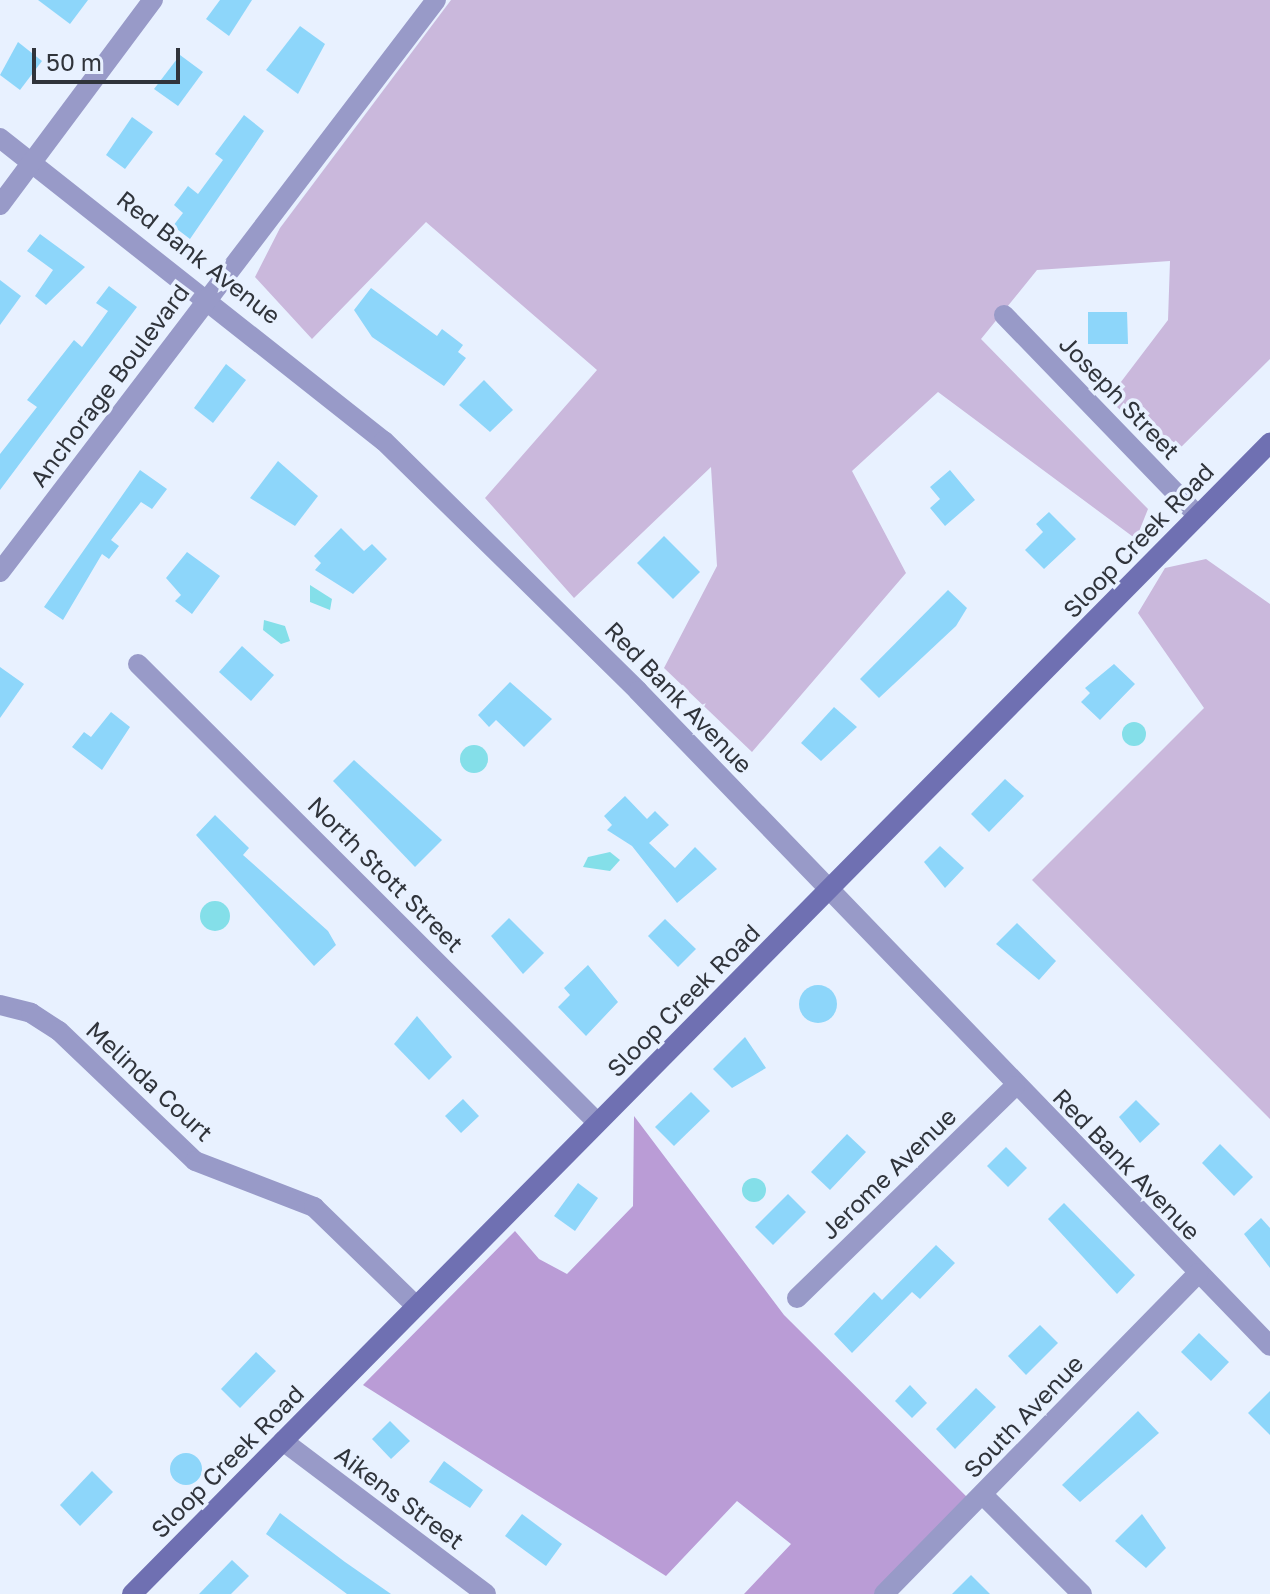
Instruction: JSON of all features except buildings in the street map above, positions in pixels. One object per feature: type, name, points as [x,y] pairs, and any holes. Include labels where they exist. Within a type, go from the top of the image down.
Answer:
[{"type":"street","points":[[0,205],[153,0]]},
{"type":"street","name":"Anchorage Boulevard","points":[[0,572],[436,0]]},
{"type":"street","name":"Red Bank Avenue","points":[[0,138],[208,297],[384,441],[830,891],[1015,1086],[1270,1346]]},
{"type":"street","name":"Joseph Street","points":[[1004,315],[1198,516]]},
{"type":"street","name":"Sloop Creek Road","points":[[132,1594],[1270,443]]},
{"type":"street","name":"North Stott Street","points":[[138,664],[597,1122]]},
{"type":"street","name":"Melinda Court","points":[[0,1005],[59,1031],[195,1161],[314,1207],[416,1306]]},
{"type":"street","name":"Jerome Avenue","points":[[797,1298],[1015,1086]]},
{"type":"street","name":"South Avenue","points":[[884,1594],[1198,1273]]},
{"type":"street","name":"Aikens Street","points":[[283,1441],[486,1594]]},
{"type":"street","points":[[983,1495],[1082,1594]]},
{"type":"shaded area","points":[[451,0],[1270,0],[1270,359],[1172,456],[1108,399],[1168,320],[1170,261],[1037,270],[981,339],[1148,509],[1136,539],[938,392],[852,471],[906,573],[752,752],[664,668],[717,566],[711,467],[574,598],[485,498],[597,370],[426,222],[312,339],[255,277],[280,228]]},
{"type":"shaded area","points":[[1206,559],[1270,604],[1270,1119],[1032,880],[1204,708],[1138,613],[1165,568]]},
{"type":"shaded area","points":[[634,1116],[784,1315],[977,1507],[889,1594],[744,1594],[791,1544],[737,1501],[666,1576],[363,1385],[515,1231],[539,1259],[567,1274],[633,1206]]},
{"type":"water","points":[[310,585],[332,599],[330,610],[310,602]]},
{"type":"water","points":[[264,620],[285,626],[290,641],[281,644],[263,630]]},
{"type":"water","points":[[1134,722],[1142,726],[1146,734],[1142,742],[1134,746],[1126,742],[1122,734],[1126,726]]},
{"type":"water","points":[[474,745],[484,749],[488,759],[484,769],[474,773],[464,769],[460,759],[464,749]]},
{"type":"water","points":[[610,852],[620,860],[610,871],[583,867],[588,857]]},
{"type":"water","points":[[215,901],[225,906],[230,916],[225,926],[215,931],[205,926],[200,916],[205,906]]},
{"type":"water","points":[[754,1178],[763,1181],[766,1190],[763,1199],[754,1202],[745,1199],[742,1190],[745,1181]]}]
